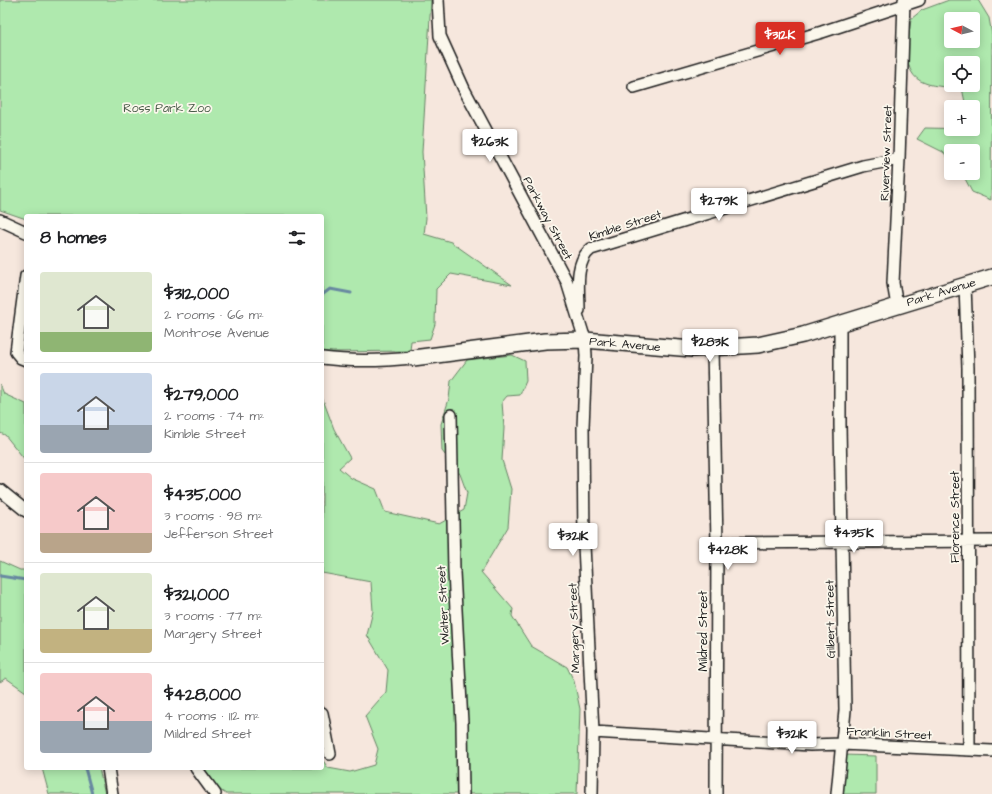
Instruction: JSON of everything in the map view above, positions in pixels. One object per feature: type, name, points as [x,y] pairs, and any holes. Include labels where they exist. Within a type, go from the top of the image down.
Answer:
[{"type":"street","name":"Parkway Street","points":[[438,0],[440,36],[464,89],[567,282],[579,318]]},
{"type":"street","points":[[634,87],[822,32],[904,3],[919,0]]},
{"type":"street","name":"Riverview Street","points":[[897,306],[893,283],[904,3]]},
{"type":"street","name":"Kimble Street","points":[[579,318],[580,270],[582,259],[591,249],[863,166],[899,159]]},
{"type":"street","points":[[0,220],[24,231]]},
{"type":"street","name":"Park Avenue","points":[[324,358],[357,362],[389,361],[532,342],[585,340],[692,349],[746,347],[775,342],[992,277]]},
{"type":"street","name":"Florence Street","points":[[965,285],[968,368],[969,750]]},
{"type":"street","points":[[24,291],[16,352],[24,359]]},
{"type":"street","name":"Margery Street","points":[[579,318],[585,340],[586,356],[583,427],[584,545],[592,732],[592,794]]},
{"type":"street","name":"Gilbert Street","points":[[837,794],[845,710],[840,323]]},
{"type":"street","name":"Mildred Street","points":[[713,349],[717,543],[716,794]]},
{"type":"street","name":"Walter Street","points":[[451,415],[454,572],[462,723],[463,794]]},
{"type":"street","points":[[0,490],[24,509]]},
{"type":"street","points":[[717,543],[992,541]]},
{"type":"street","points":[[324,723],[330,754]]},
{"type":"street","name":"Franklin Street","points":[[592,732],[810,745],[842,744],[992,751]]},
{"type":"street","points":[[108,770],[112,794]]},
{"type":"street","points":[[197,770],[215,794]]},
{"type":"green space","name":"Ross Park Zoo","points":[[0,0],[431,0],[422,152],[426,218],[424,234],[451,242],[512,285],[451,274],[436,289],[435,324],[430,339],[411,341],[410,351],[328,352],[324,351],[324,214],[24,214],[24,218],[0,210]]},
{"type":"green space","points":[[949,0],[978,0],[989,18],[992,35],[991,200],[972,192],[966,180],[980,180],[980,144],[944,144],[944,153],[917,139],[925,128],[944,128],[944,136],[980,136],[980,100],[965,100],[963,92],[980,92],[980,56],[944,56],[944,86],[925,83],[917,78],[912,72],[909,64],[908,46],[911,19],[922,10]]},
{"type":"green space","points":[[512,355],[525,361],[526,381],[520,395],[507,396],[502,402],[504,428],[502,460],[511,489],[508,527],[481,572],[513,609],[512,616],[531,646],[567,667],[574,681],[580,709],[577,794],[226,794],[217,788],[204,770],[324,770],[324,762],[328,768],[350,772],[374,765],[378,749],[365,716],[386,692],[388,670],[367,635],[373,611],[371,582],[324,573],[324,402],[334,429],[350,458],[339,468],[351,478],[376,489],[385,512],[439,524],[464,510],[467,493],[460,474],[442,451],[441,424],[449,399],[451,381],[467,360]]},
{"type":"green space","points":[[0,384],[4,394],[24,403],[24,459],[5,435],[0,433]]},
{"type":"green space","points":[[0,561],[20,570],[24,570],[24,691],[6,678],[0,682]]},
{"type":"green space","points":[[844,755],[876,756],[876,794],[842,794]]},
{"type":"green space","points":[[43,770],[99,770],[105,794],[49,794]]},
{"type":"waterway","points":[[324,294],[330,289],[351,293]]},
{"type":"waterway","points":[[0,576],[24,580]]},
{"type":"waterway","points":[[86,770],[92,794]]}]
